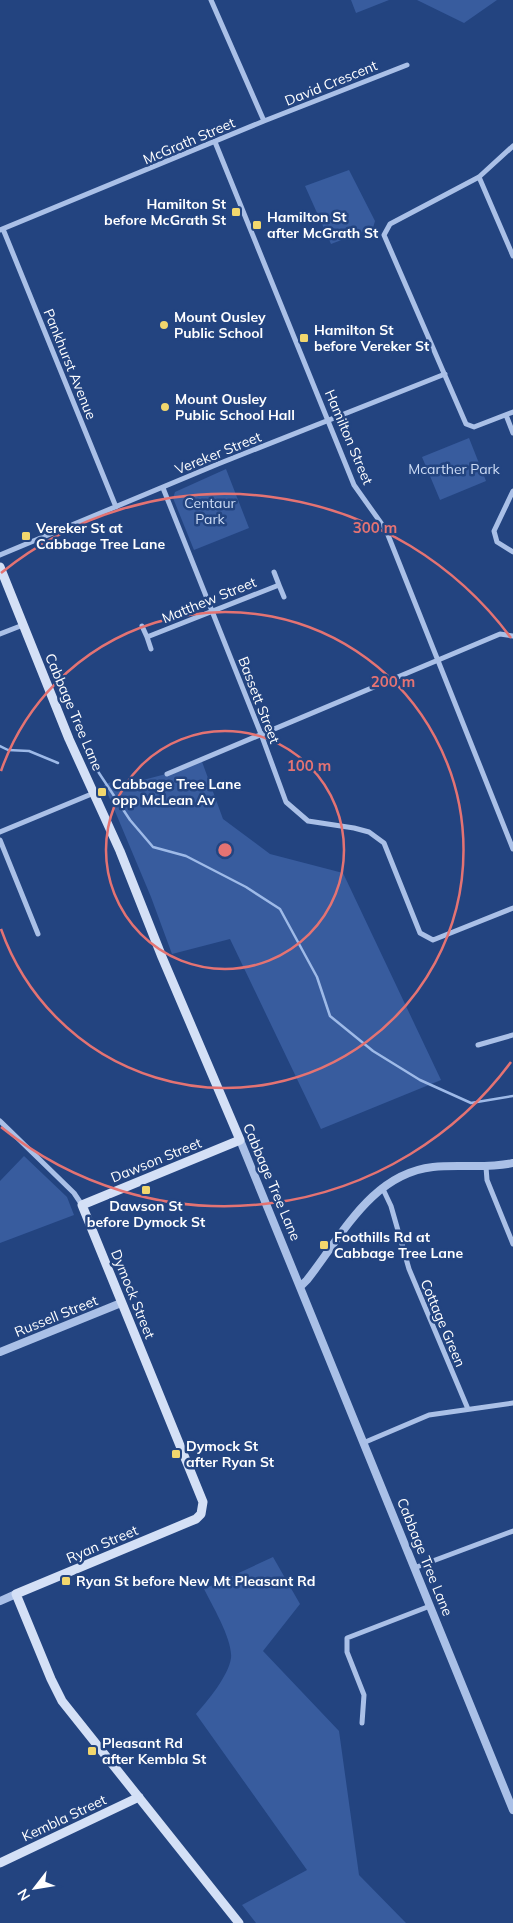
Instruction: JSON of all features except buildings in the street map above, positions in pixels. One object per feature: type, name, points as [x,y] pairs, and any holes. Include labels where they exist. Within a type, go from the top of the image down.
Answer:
[{"type":"main road","name":"Cabbage Tree Lane","points":[[0,567],[69,739],[94,793],[240,1140]]},
{"type":"main road","name":"Dawson Street","points":[[82,1205],[240,1140]]},
{"type":"main road","name":"Dymock Street","points":[[82,1205],[203,1502]]},
{"type":"main road","name":"Ryan Street","points":[[16,1594],[196,1519],[201,1514],[203,1502]]},
{"type":"main road","points":[[16,1594],[62,1701],[239,1923]]},
{"type":"main road","name":"Kembla Street","points":[[0,1863],[139,1797]]},
{"type":"street","points":[[211,0],[264,121]]},
{"type":"street","name":"David Crescent","points":[[264,121],[407,65]]},
{"type":"street","name":"McGrath Street","points":[[1,230],[264,121]]},
{"type":"street","name":"Hamilton Street","points":[[215,142],[354,485],[386,530],[513,849]]},
{"type":"street","points":[[513,146],[479,177],[390,224],[384,235],[466,424],[474,427],[513,412]]},
{"type":"street","points":[[479,177],[513,256]]},
{"type":"street","name":"Pankhurst Avenue","points":[[1,230],[116,507]]},
{"type":"street","name":"Vereker Street","points":[[0,555],[445,374]]},
{"type":"street","points":[[506,415],[513,433]]},
{"type":"street","name":"Bassett Street","points":[[163,488],[261,734],[286,802],[308,822],[354,828],[368,832],[384,843],[420,933],[433,940],[513,908]]},
{"type":"street","points":[[513,491],[494,531],[498,542],[513,552]]},
{"type":"street","name":"Matthew Street","points":[[274,572],[284,597]]},
{"type":"street","name":"Matthew Street","points":[[147,637],[279,585]]},
{"type":"street","points":[[0,634],[23,625]]},
{"type":"street","points":[[142,626],[151,649]]},
{"type":"street","points":[[166,774],[500,634],[513,636]]},
{"type":"street","points":[[0,832],[94,793]]},
{"type":"street","points":[[0,840],[38,934]]},
{"type":"street","points":[[478,1045],[513,1035]]},
{"type":"street","name":"Dymock Street","points":[[0,1121],[74,1194],[82,1205]]},
{"type":"street","name":"Cabbage Tree Lane","points":[[240,1140],[513,1810]]},
{"type":"street","points":[[300,1286],[313,1273],[366,1202],[382,1187],[409,1172],[423,1168],[486,1167],[513,1163]]},
{"type":"street","points":[[486,1167],[487,1180],[513,1244]]},
{"type":"street","name":"Cottage Green","points":[[382,1187],[391,1206],[409,1269],[468,1409]]},
{"type":"street","name":"Russell Street","points":[[0,1352],[121,1302]]},
{"type":"street","points":[[363,1443],[429,1415],[513,1403]]},
{"type":"street","points":[[414,1568],[513,1531]]},
{"type":"street","name":"Ryan Street","points":[[0,1601],[16,1594]]},
{"type":"street","points":[[362,1723],[364,1695],[347,1652],[347,1638],[430,1606]]},
{"type":"green space","points":[[351,0],[389,0],[356,13]]},
{"type":"green space","points":[[417,0],[497,0],[464,23]]},
{"type":"green space","points":[[349,170],[375,221],[373,228],[331,244],[305,186]]},
{"type":"green space","name":"Mcarther Park","points":[[469,438],[486,481],[440,500],[422,457]]},
{"type":"green space","name":"Centaur Park","points":[[226,469],[249,528],[194,550],[173,498],[175,492]]},
{"type":"green space","points":[[201,759],[223,819],[270,854],[343,873],[441,1080],[321,1129],[230,939],[172,954],[151,897],[104,785],[111,782],[120,786],[166,774]]},
{"type":"green space","points":[[24,1156],[67,1197],[74,1215],[0,1243],[0,1181]]},
{"type":"green space","points":[[273,1557],[300,1604],[263,1651],[339,1731],[359,1875],[406,1923],[256,1923],[242,1905],[307,1870],[196,1714],[222,1680],[231,1658],[229,1642],[217,1613],[204,1589]]},
{"type":"waterway","points":[[0,746],[8,750],[29,751],[58,763]]},
{"type":"waterway","points":[[97,770],[130,820],[153,847],[186,856],[246,887],[280,909],[317,977],[330,1016],[373,1051],[420,1080],[471,1103],[513,1096]]},
{"type":"place","name":"Hamilton St before McGrath St","points":[[236,212]]},
{"type":"place","name":"Hamilton St after McGrath St","points":[[257,225]]},
{"type":"place","name":"Mount Ousley Public School","points":[[164,325]]},
{"type":"place","name":"Hamilton St before Vereker St","points":[[304,338]]},
{"type":"place","name":"Mount Ousley Public School Hall","points":[[165,407]]},
{"type":"place","name":"Vereker St at Cabbage Tree Lane","points":[[26,536]]},
{"type":"place","name":"Cabbage Tree Lane opp McLean Av","points":[[102,792]]},
{"type":"place","name":"Dawson St before Dymock St","points":[[146,1190]]},
{"type":"place","name":"Foothills Rd at Cabbage Tree Lane","points":[[324,1245]]},
{"type":"place","name":"Dymock St after Ryan St","points":[[176,1454]]},
{"type":"place","name":"Ryan St before New Mt Pleasant Rd","points":[[66,1581]]},
{"type":"place","name":"Pleasant Rd after Kembla St","points":[[92,1751]]}]
